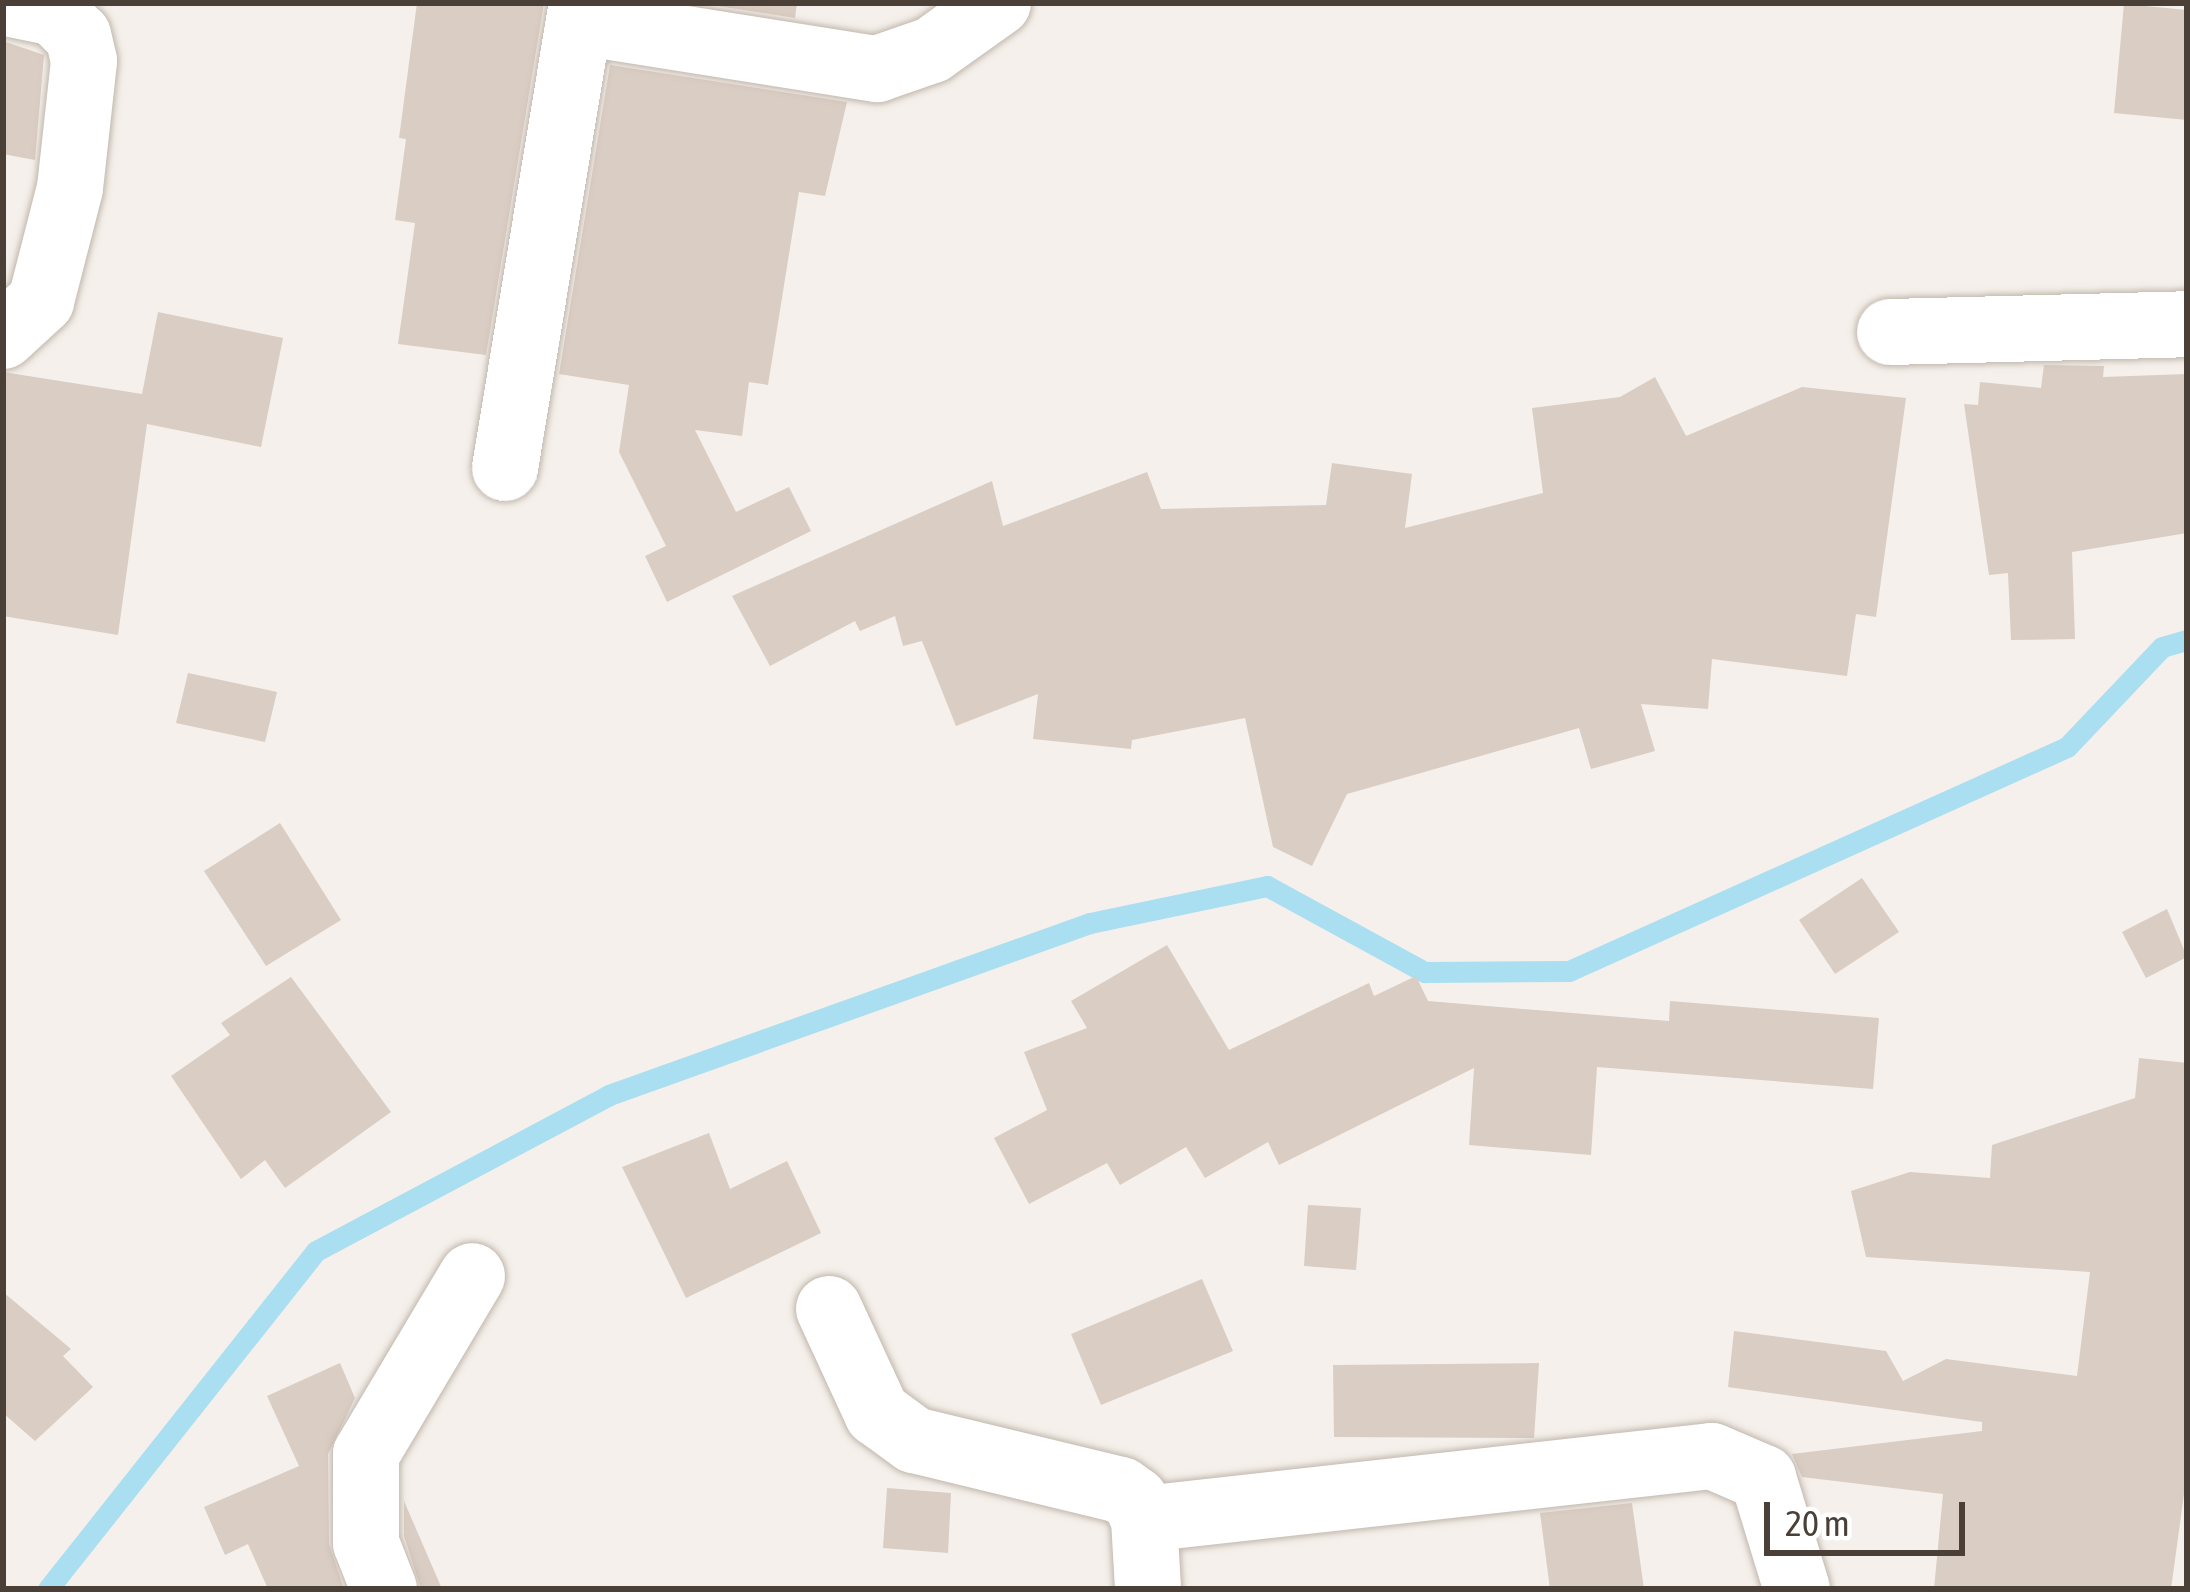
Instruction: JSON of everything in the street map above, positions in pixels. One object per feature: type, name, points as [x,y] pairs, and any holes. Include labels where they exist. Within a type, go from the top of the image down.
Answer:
[{"type":"street","points":[[3,336],[41,301],[70,188],[84,61],[78,36],[55,13],[6,3]]},
{"type":"street","points":[[505,468],[580,12],[878,69],[932,50],[998,3]]},
{"type":"street","points":[[1890,332],[2187,324]]},
{"type":"street","points":[[384,1589],[366,1543],[366,1454],[472,1276]]},
{"type":"street","points":[[829,1309],[877,1413],[914,1440],[1121,1490],[1144,1519],[1148,1589]]},
{"type":"street","points":[[1144,1519],[1712,1456],[1742,1462],[1763,1478],[1798,1589]]},
{"type":"building","points":[[417,3],[544,3],[486,355],[398,344],[415,223],[395,220],[406,139],[399,138]]},
{"type":"building","points":[[699,3],[797,3],[795,18]]},
{"type":"building","points":[[2124,4],[2187,10],[2187,120],[2114,113]]},
{"type":"building","points":[[3,41],[44,55],[35,160],[3,154]]},
{"type":"building","points":[[610,65],[847,102],[825,196],[799,192],[768,385],[749,382],[742,436],[695,430],[736,512],[789,487],[811,531],[667,602],[645,556],[666,546],[619,452],[629,385],[559,374]]},
{"type":"building","points":[[158,312],[283,338],[261,447],[147,424],[118,635],[3,616],[3,372],[142,394]]},
{"type":"building","points":[[2044,365],[2104,366],[2103,377],[2187,374],[2187,533],[2072,552],[2075,639],[2011,640],[2008,573],[1989,575],[1964,404],[1978,405],[1980,382],[2041,388]]},
{"type":"building","points":[[1655,377],[1686,436],[1802,387],[1906,398],[1876,617],[1856,614],[1847,676],[1712,659],[1708,709],[1641,704],[1655,751],[1591,769],[1579,728],[1347,794],[1312,866],[1273,847],[1245,718],[1132,740],[1131,749],[1033,739],[1038,694],[956,726],[922,641],[903,646],[895,616],[860,631],[855,621],[770,666],[732,596],[992,481],[1003,526],[1147,472],[1161,509],[1326,505],[1332,463],[1412,474],[1405,528],[1543,493],[1532,408],[1620,397]]},
{"type":"building","points":[[188,673],[277,692],[265,742],[176,723]]},
{"type":"building","points":[[280,823],[341,920],[266,966],[204,871]]},
{"type":"building","points":[[1862,878],[1899,932],[1835,974],[1799,920]]},
{"type":"building","points":[[2167,909],[2187,957],[2146,978],[2122,932]]},
{"type":"building","points":[[1167,945],[1229,1050],[1369,983],[1374,996],[1416,976],[1428,1001],[1669,1021],[1670,1001],[1879,1018],[1873,1089],[1597,1067],[1591,1155],[1469,1145],[1474,1068],[1279,1165],[1268,1142],[1205,1178],[1186,1147],[1120,1185],[1107,1163],[1029,1204],[994,1138],[1047,1110],[1024,1052],[1087,1028],[1071,1001]]},
{"type":"building","points":[[291,977],[391,1112],[285,1188],[265,1160],[241,1179],[171,1076],[230,1035],[221,1023]]},
{"type":"building","points":[[2139,1058],[2187,1063],[2187,1472],[2171,1589],[1934,1589],[1943,1494],[1802,1477],[1792,1454],[1982,1431],[1982,1422],[1728,1387],[1734,1331],[1886,1351],[1903,1381],[1946,1359],[2077,1376],[2090,1272],[1866,1257],[1851,1191],[1910,1172],[1990,1178],[1992,1145],[2135,1098]]},
{"type":"building","points":[[709,1133],[730,1189],[787,1161],[821,1233],[686,1298],[622,1167]]},
{"type":"building","points":[[1308,1205],[1361,1208],[1356,1270],[1304,1266]]},
{"type":"building","points":[[1202,1279],[1233,1351],[1101,1405],[1071,1334]]},
{"type":"building","points":[[3,1292],[71,1349],[63,1356],[93,1387],[35,1441],[3,1413]]},
{"type":"building","points":[[340,1363],[355,1398],[328,1454],[329,1544],[344,1589],[268,1589],[248,1544],[225,1555],[204,1507],[299,1466],[267,1396]]},
{"type":"building","points":[[1539,1363],[1534,1438],[1334,1437],[1333,1365]]},
{"type":"building","points":[[887,1488],[951,1493],[948,1553],[883,1548]]},
{"type":"building","points":[[404,1501],[442,1589],[421,1589],[404,1536]]},
{"type":"building","points":[[1632,1503],[1644,1589],[1550,1589],[1540,1513]]},
{"type":"waterway","points":[[48,1589],[316,1251],[609,1095],[1090,923],[1267,886],[1425,972],[1569,971],[2067,747],[2162,647],[2187,640]]}]
